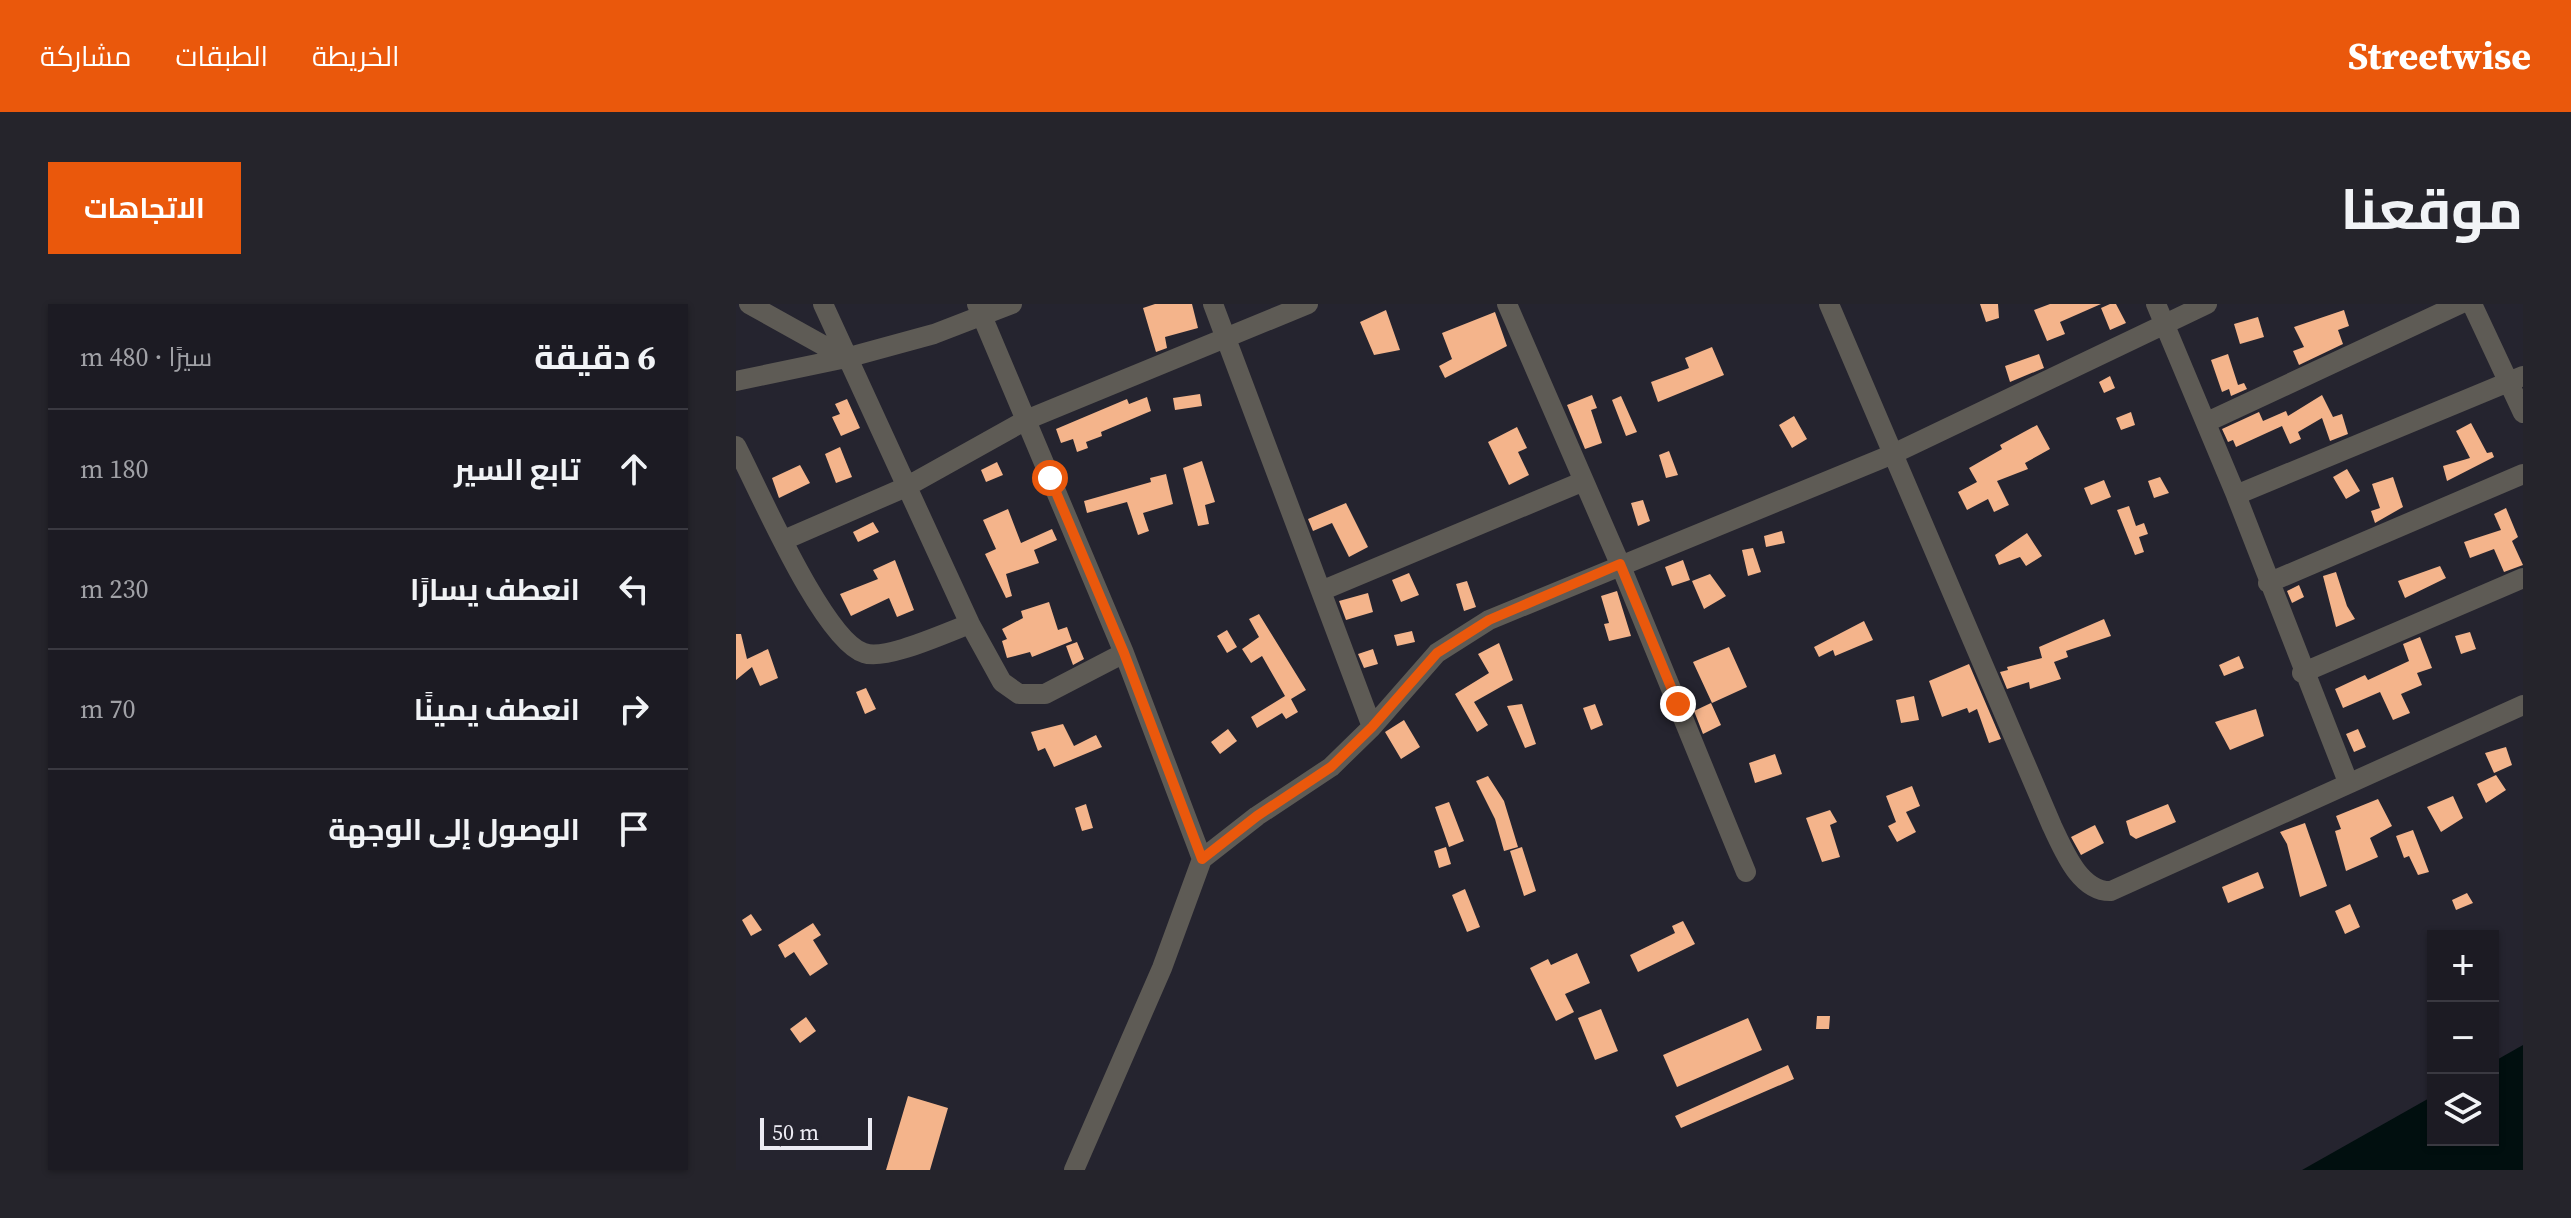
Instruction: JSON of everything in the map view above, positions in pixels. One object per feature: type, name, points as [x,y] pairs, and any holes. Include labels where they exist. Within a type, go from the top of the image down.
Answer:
[{"type":"street","points":[[749,304],[846,358]]},
{"type":"street","points":[[823,304],[970,624],[1002,682],[1019,694],[1045,694],[1124,653]]},
{"type":"street","points":[[736,381],[846,358],[979,310],[1012,304]]},
{"type":"street","points":[[1213,304],[1372,727]]},
{"type":"street","points":[[784,540],[906,487],[1026,420],[1308,304]]},
{"type":"street","points":[[1507,304],[1620,564],[1746,872]]},
{"type":"street","points":[[1829,304],[2052,826],[2088,885],[2098,891],[2111,891],[2523,705]]},
{"type":"street","points":[[1074,1170],[1162,968],[1202,859],[1257,816],[1331,767],[1372,727],[1437,653],[1489,620],[1893,454],[2160,313],[2207,304]]},
{"type":"street","points":[[2207,422],[2460,304]]},
{"type":"street","points":[[2472,304],[2516,379],[2523,413]]},
{"type":"street","points":[[979,310],[1124,653],[1202,859]]},
{"type":"street","points":[[2160,313],[2207,422],[2302,673],[2348,782]]},
{"type":"street","points":[[2236,495],[2516,379]]},
{"type":"street","points":[[736,446],[819,607],[846,642],[865,654],[887,653],[970,624]]},
{"type":"street","points":[[2268,583],[2523,474]]},
{"type":"street","points":[[1321,591],[1584,481]]},
{"type":"street","points":[[2302,673],[2523,578]]},
{"type":"shaded area","points":[[2523,1045],[2523,1170],[2302,1170],[2427,1099],[2427,1146],[2499,1146],[2499,1059]]},
{"type":"building","points":[[1155,304],[1192,304],[1198,328],[1165,337],[1167,348],[1156,352],[1143,308]]},
{"type":"building","points":[[1980,304],[1998,304],[1999,318],[1986,322]]},
{"type":"building","points":[[2050,304],[2101,304],[2060,322],[2065,334],[2047,341],[2034,310]]},
{"type":"building","points":[[2116,304],[2126,323],[2110,330],[2101,308]]},
{"type":"building","points":[[1386,310],[1400,350],[1374,355],[1360,322]]},
{"type":"building","points":[[2344,310],[2349,326],[2338,330],[2343,344],[2299,365],[2293,351],[2304,347],[2294,327]]},
{"type":"building","points":[[1495,312],[1507,346],[1445,378],[1439,366],[1452,359],[1442,333]]},
{"type":"building","points":[[2258,317],[2264,337],[2240,344],[2234,324]]},
{"type":"building","points":[[1712,347],[1724,375],[1658,402],[1651,382],[1689,368],[1685,358]]},
{"type":"building","points":[[2039,354],[2044,368],[2010,382],[2005,366]]},
{"type":"building","points":[[2228,354],[2238,385],[2244,383],[2247,389],[2231,396],[2229,389],[2222,392],[2211,360]]},
{"type":"building","points":[[2110,376],[2115,388],[2104,393],[2099,382]]},
{"type":"building","points":[[1200,394],[1202,406],[1175,410],[1173,398]]},
{"type":"building","points":[[1592,395],[1597,408],[1591,410],[1602,443],[1585,449],[1567,405]]},
{"type":"building","points":[[2322,395],[2333,417],[2342,414],[2348,434],[2330,441],[2322,418],[2298,432],[2301,439],[2290,444],[2282,426],[2236,447],[2233,440],[2228,442],[2222,429],[2259,412],[2263,421],[2286,411],[2288,416]]},
{"type":"building","points":[[1621,396],[1637,432],[1626,436],[1612,400]]},
{"type":"building","points":[[1147,397],[1151,411],[1101,432],[1102,436],[1086,442],[1088,448],[1077,452],[1073,439],[1061,443],[1056,429],[1127,399],[1129,404]]},
{"type":"building","points":[[847,399],[860,428],[841,436],[832,417],[840,414],[835,404]]},
{"type":"building","points":[[2131,412],[2135,425],[2121,430],[2116,418]]},
{"type":"building","points":[[1794,416],[1807,439],[1792,448],[1779,425]]},
{"type":"building","points":[[2471,423],[2487,453],[2492,452],[2494,457],[2447,481],[2443,466],[2470,458],[2456,431]]},
{"type":"building","points":[[2037,425],[2050,449],[2025,463],[2028,469],[1997,481],[2009,505],[1994,512],[1988,499],[1967,510],[1958,492],[1977,482],[1969,468],[2002,449],[2000,445]]},
{"type":"building","points":[[1517,427],[1527,448],[1518,452],[1529,475],[1509,485],[1488,442]]},
{"type":"building","points":[[840,447],[852,477],[836,483],[825,454]]},
{"type":"building","points":[[1669,451],[1678,475],[1666,478],[1659,455]]},
{"type":"building","points":[[1202,461],[1215,502],[1205,505],[1209,524],[1198,526],[1183,468]]},
{"type":"building","points":[[997,462],[1003,475],[986,482],[981,470]]},
{"type":"building","points":[[800,465],[810,483],[779,498],[772,478]]},
{"type":"building","points":[[2347,469],[2360,491],[2346,499],[2333,477]]},
{"type":"building","points":[[1166,474],[1173,504],[1143,513],[1149,531],[1138,535],[1127,502],[1087,513],[1084,501],[1151,482],[1150,478]]},
{"type":"building","points":[[2160,477],[2169,493],[2154,498],[2148,481]]},
{"type":"building","points":[[2393,477],[2403,507],[2375,523],[2371,511],[2380,508],[2372,484]]},
{"type":"building","points":[[2104,480],[2111,497],[2091,505],[2084,488]]},
{"type":"building","points":[[1643,500],[1650,521],[1638,526],[1631,503]]},
{"type":"building","points":[[1346,503],[1368,547],[1349,557],[1332,523],[1313,531],[1308,519]]},
{"type":"building","points":[[2129,506],[2136,526],[2144,523],[2148,534],[2139,537],[2144,552],[2135,555],[2117,510]]},
{"type":"building","points":[[2506,508],[2518,537],[2512,541],[2523,565],[2504,572],[2494,549],[2470,558],[2464,542],[2501,530],[2494,514]]},
{"type":"building","points":[[1008,509],[1021,543],[1052,529],[1057,540],[1034,550],[1039,563],[1006,574],[1012,596],[1006,598],[985,554],[996,549],[983,520]]},
{"type":"building","points":[[873,522],[879,532],[858,542],[853,532]]},
{"type":"building","points":[[1782,531],[1785,543],[1766,547],[1764,536]]},
{"type":"building","points":[[2027,533],[2042,556],[2026,566],[2020,557],[1999,565],[1995,555]]},
{"type":"building","points":[[1753,548],[1761,572],[1748,576],[1742,550]]},
{"type":"building","points":[[895,560],[914,610],[897,617],[889,598],[851,616],[840,594],[878,579],[873,570]]},
{"type":"building","points":[[1683,560],[1690,580],[1672,586],[1665,567]]},
{"type":"building","points":[[2440,566],[2446,578],[2405,598],[2398,581]]},
{"type":"building","points":[[2336,572],[2347,606],[2355,619],[2336,627],[2323,576]]},
{"type":"building","points":[[1409,573],[1419,595],[1401,602],[1392,580]]},
{"type":"building","points":[[1710,574],[1726,596],[1704,609],[1692,581]]},
{"type":"building","points":[[1467,581],[1476,607],[1464,611],[1456,584]]},
{"type":"building","points":[[2299,585],[2304,597],[2292,603],[2287,591]]},
{"type":"building","points":[[1617,591],[1631,636],[1609,641],[1604,624],[1609,623],[1601,596]]},
{"type":"building","points":[[1368,593],[1373,612],[1346,620],[1339,601]]},
{"type":"building","points":[[1049,602],[1058,630],[1067,627],[1072,641],[1032,657],[1030,652],[1007,658],[1002,641],[1007,639],[1002,629],[1023,618],[1021,611]]},
{"type":"building","points":[[1259,614],[1306,690],[1291,699],[1298,712],[1286,719],[1282,713],[1257,728],[1251,717],[1285,696],[1262,656],[1251,663],[1242,649],[1259,637],[1249,619]]},
{"type":"building","points":[[2104,619],[2111,636],[2066,651],[2068,657],[2054,662],[2061,679],[2030,689],[2029,682],[2007,689],[2000,672],[2008,670],[2007,667],[2042,658],[2039,647]]},
{"type":"building","points":[[1864,621],[1873,640],[1835,656],[1833,650],[1819,657],[1814,647]]},
{"type":"building","points":[[1227,630],[1237,647],[1227,653],[1217,636]]},
{"type":"building","points":[[1412,631],[1415,642],[1397,646],[1394,635]]},
{"type":"building","points":[[2470,632],[2476,649],[2461,654],[2455,636]]},
{"type":"building","points":[[736,634],[741,634],[747,659],[768,649],[778,678],[760,686],[752,667],[736,680]]},
{"type":"building","points":[[2420,637],[2432,668],[2417,673],[2422,685],[2401,694],[2410,713],[2393,720],[2380,692],[2343,708],[2335,689],[2365,675],[2368,680],[2409,661],[2403,644]]},
{"type":"building","points":[[1077,642],[1084,659],[1073,665],[1066,646]]},
{"type":"building","points":[[1499,643],[1513,680],[1474,702],[1488,725],[1477,732],[1455,694],[1489,673],[1478,654]]},
{"type":"building","points":[[1729,647],[1747,687],[1712,703],[1693,662]]},
{"type":"building","points":[[1373,649],[1378,664],[1364,668],[1358,654]]},
{"type":"building","points":[[2239,656],[2244,668],[2224,676],[2219,665]]},
{"type":"building","points":[[1969,664],[2001,739],[1989,743],[1977,709],[1969,713],[1967,708],[1942,717],[1929,681]]},
{"type":"building","points":[[866,688],[876,709],[865,714],[856,692]]},
{"type":"building","points":[[1914,696],[1919,720],[1901,723],[1896,700]]},
{"type":"building","points":[[1711,703],[1721,725],[1703,734],[1694,711]]},
{"type":"building","points":[[1522,704],[1536,744],[1525,748],[1507,706]]},
{"type":"building","points":[[1595,704],[1603,725],[1591,730],[1583,708]]},
{"type":"building","points":[[2256,709],[2264,736],[2230,750],[2215,722]]},
{"type":"building","points":[[1404,720],[1420,747],[1401,759],[1385,732]]},
{"type":"building","points":[[1063,724],[1074,746],[1096,735],[1102,747],[1054,767],[1045,748],[1038,751],[1031,732]]},
{"type":"building","points":[[1228,729],[1237,741],[1220,754],[1211,742]]},
{"type":"building","points":[[2358,729],[2366,747],[2354,752],[2346,734]]},
{"type":"building","points":[[2506,747],[2512,765],[2494,773],[2485,753]]},
{"type":"building","points":[[1775,754],[1782,774],[1755,783],[1749,763]]},
{"type":"building","points":[[2496,775],[2506,790],[2486,803],[2477,784]]},
{"type":"building","points":[[1488,776],[1504,801],[1518,847],[1504,851],[1495,819],[1476,781]]},
{"type":"building","points":[[1912,786],[1920,806],[1906,812],[1916,832],[1897,842],[1888,826],[1896,822],[1886,796]]},
{"type":"building","points":[[2453,796],[2463,818],[2441,832],[2427,807]]},
{"type":"building","points":[[2378,799],[2392,826],[2370,838],[2378,857],[2346,871],[2335,831],[2341,829],[2336,816]]},
{"type":"building","points":[[1449,802],[1464,841],[1449,847],[1435,807]]},
{"type":"building","points":[[1086,804],[1093,828],[1082,831],[1075,808]]},
{"type":"building","points":[[2168,804],[2176,822],[2136,839],[2130,835],[2126,821]]},
{"type":"building","points":[[1830,810],[1837,822],[1830,825],[1840,857],[1822,862],[1806,818]]},
{"type":"building","points":[[2305,823],[2327,886],[2300,897],[2287,844],[2280,832]]},
{"type":"building","points":[[2095,825],[2104,843],[2081,855],[2071,837]]},
{"type":"building","points":[[2413,830],[2429,872],[2418,875],[2409,856],[2404,858],[2396,836]]},
{"type":"building","points":[[1446,847],[1451,864],[1439,868],[1434,851]]},
{"type":"building","points":[[1522,847],[1536,891],[1524,896],[1510,851]]},
{"type":"building","points":[[2258,872],[2264,888],[2228,903],[2222,887]]},
{"type":"building","points":[[1465,889],[1480,927],[1467,932],[1452,895]]},
{"type":"building","points":[[2467,893],[2473,903],[2456,910],[2452,900]]},
{"type":"building","points":[[2350,904],[2360,927],[2345,934],[2335,911]]},
{"type":"building","points":[[751,914],[762,930],[751,936],[742,920]]},
{"type":"building","points":[[1683,921],[1695,944],[1638,972],[1630,955],[1675,933],[1672,926]]},
{"type":"building","points":[[813,923],[821,935],[813,940],[828,964],[810,976],[794,952],[785,958],[778,945]]},
{"type":"building","points":[[1577,953],[1590,983],[1565,994],[1574,1012],[1556,1021],[1530,968],[1548,959],[1551,965]]},
{"type":"building","points":[[1601,1009],[1618,1051],[1595,1060],[1578,1018]]},
{"type":"building","points":[[1817,1016],[1830,1016],[1829,1029],[1816,1029]]},
{"type":"building","points":[[806,1017],[816,1031],[800,1043],[790,1029]]},
{"type":"building","points":[[1748,1018],[1762,1050],[1677,1087],[1663,1055]]},
{"type":"building","points":[[1788,1065],[1794,1079],[1681,1128],[1675,1116]]},
{"type":"building","points":[[908,1096],[948,1108],[930,1170],[886,1170]]},
{"type":"route","points":[[1050,478],[1124,653],[1202,859],[1257,816],[1331,767],[1372,727],[1437,653],[1489,620],[1620,564],[1678,704]]}]
